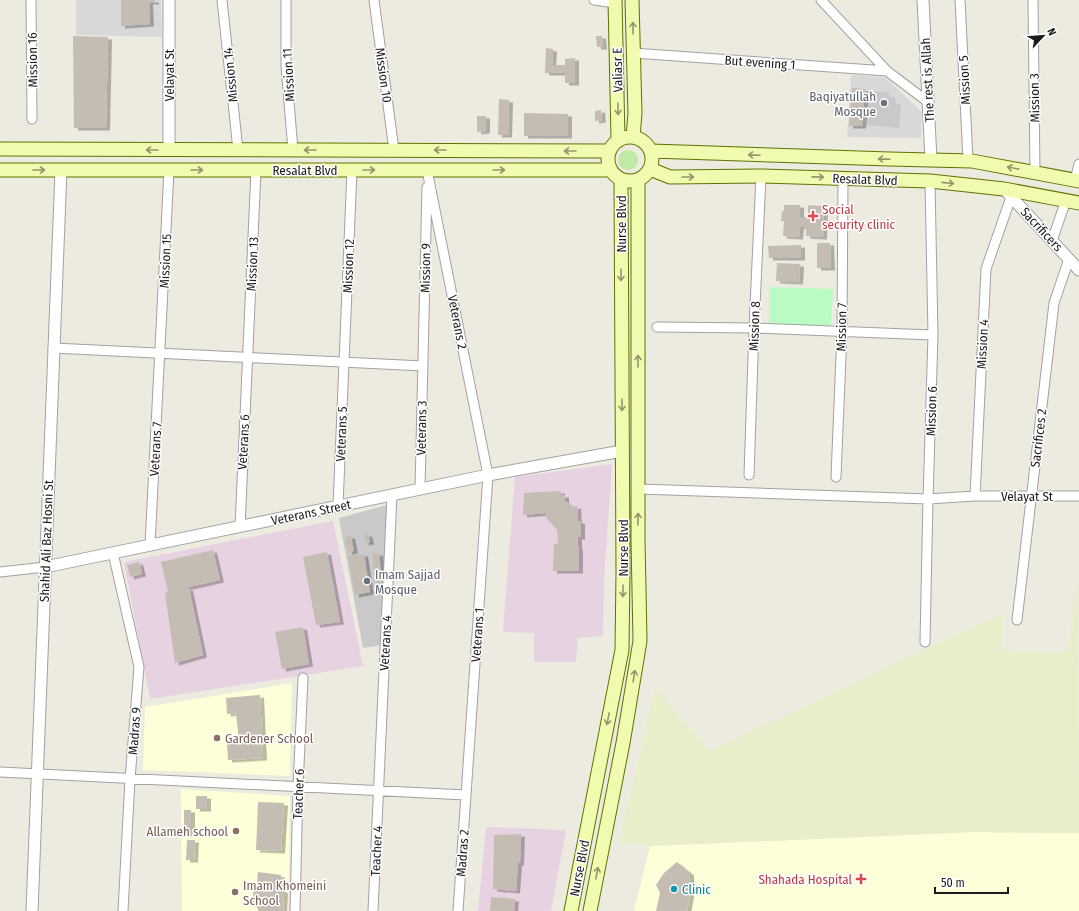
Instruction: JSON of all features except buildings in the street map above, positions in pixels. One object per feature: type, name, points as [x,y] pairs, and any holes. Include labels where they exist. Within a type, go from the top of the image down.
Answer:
[{"type":"main road","name":"Valiasr E","points":[[632,0],[634,53],[633,137]]},
{"type":"main road","name":"Valiasr E","points":[[615,1],[618,139]]},
{"type":"main road","points":[[633,137],[646,144],[651,151],[652,160],[650,169],[645,176],[638,180],[629,182],[621,180],[614,175],[608,159],[609,151],[618,139],[633,137]]},
{"type":"main road","name":"Resalat Blvd","points":[[0,149],[609,151]]},
{"type":"main road","points":[[169,150],[169,170]]},
{"type":"main road","name":"Resalat Blvd","points":[[651,151],[968,160],[1077,180]]},
{"type":"main road","name":"Resalat Blvd","points":[[650,169],[670,177],[762,176],[930,181],[1073,202]]},
{"type":"main road","name":"Resalat Blvd","points":[[0,170],[611,170]]},
{"type":"main road","name":"Nurse Blvd","points":[[571,911],[622,650],[623,534],[621,180]]},
{"type":"main road","name":"Nurse Blvd","points":[[590,911],[623,743],[640,641],[638,540],[638,180]]},
{"type":"main road","points":[[623,534],[633,540],[638,540]]},
{"type":"street","name":"Mission 16","points":[[31,0],[32,119]]},
{"type":"street","name":"Velayat St","points":[[169,0],[169,150]]},
{"type":"street","name":"Mission 14","points":[[222,0],[238,150]]},
{"type":"street","name":"Mission 11","points":[[286,0],[286,66],[293,150]]},
{"type":"street","name":"Mission 10","points":[[374,0],[394,150]]},
{"type":"street","points":[[594,0],[615,1]]},
{"type":"street","points":[[821,0],[887,71],[928,102]]},
{"type":"street","name":"The rest is Allah","points":[[923,0],[931,160]]},
{"type":"street","name":"Mission 5","points":[[960,0],[968,160]]},
{"type":"street","name":"Mission 3","points":[[1033,0],[1035,172]]},
{"type":"street","name":"But evening 1","points":[[634,53],[887,71]]},
{"type":"street","points":[[1077,180],[1079,164]]},
{"type":"street","name":"Shahid Ali Baz Hosni St","points":[[32,911],[61,170]]},
{"type":"street","name":"Mission 15","points":[[160,353],[169,170]]},
{"type":"street","name":"Mission 13","points":[[247,357],[256,170]]},
{"type":"street","name":"Mission 12","points":[[344,362],[352,170]]},
{"type":"street","name":"Mission 9","points":[[423,366],[427,170]]},
{"type":"street","name":"Veterans 2","points":[[427,170],[488,475]]},
{"type":"street","name":"Mission 8","points":[[749,475],[754,328],[762,176]]},
{"type":"street","name":"Mission 7","points":[[836,477],[842,332],[843,178]]},
{"type":"street","name":"Mission 6","points":[[925,642],[933,335],[930,181]]},
{"type":"street","name":"Sacrificers","points":[[1008,193],[1079,270]]},
{"type":"street","name":"Mission 4","points":[[975,496],[986,270],[1008,193]]},
{"type":"street","points":[[1052,240],[1073,202]]},
{"type":"street","name":"Sacrifices 2","points":[[1017,620],[1054,303],[1069,259]]},
{"type":"street","points":[[657,327],[754,328],[933,335]]},
{"type":"street","points":[[54,348],[423,366]]},
{"type":"street","name":"Veterans 7","points":[[150,545],[160,353]]},
{"type":"street","name":"Veterans 6","points":[[240,527],[247,357]]},
{"type":"street","name":"Veterans 5","points":[[338,506],[344,362]]},
{"type":"street","name":"Veterans 3","points":[[420,489],[423,366]]},
{"type":"street","name":"Veterans Street","points":[[0,572],[45,567],[488,475],[622,451]]},
{"type":"street","name":"Veterans 1","points":[[466,795],[488,475]]},
{"type":"street","name":"Velayat St","points":[[639,489],[928,499],[975,496],[1079,496]]},
{"type":"street","name":"Veterans 4","points":[[379,791],[392,495]]},
{"type":"street","name":"Madras 9","points":[[113,553],[139,666],[130,779],[123,911]]},
{"type":"street","name":"Teacher 6","points":[[295,911],[298,787],[303,678]]},
{"type":"street","points":[[0,772],[466,795]]},
{"type":"street","name":"Teacher 4","points":[[374,911],[379,791]]},
{"type":"street","name":"Madras 2","points":[[458,911],[466,795]]},
{"type":"shaded area","points":[[76,0],[161,0],[162,37],[76,35]]},
{"type":"shaded area","points":[[851,75],[885,77],[922,112],[921,138],[847,137]]},
{"type":"shaded area","points":[[869,92],[889,92],[889,96],[895,98],[896,104],[901,104],[899,128],[866,125]]},
{"type":"shaded area","points":[[612,464],[604,581],[603,636],[578,638],[576,662],[534,662],[534,633],[503,632],[515,477]]},
{"type":"shaded area","name":"Imam Sajjad Mosque","points":[[387,505],[382,645],[363,648],[339,518]]},
{"type":"shaded area","points":[[333,521],[363,666],[150,699],[124,562]]},
{"type":"shaded area","points":[[1078,577],[1079,833],[973,832],[650,846],[619,842],[655,689],[710,751],[1003,613],[1002,650],[1067,653]]},
{"type":"shaded area","name":"Gardener School","points":[[292,683],[290,776],[143,770],[145,707]]},
{"type":"shaded area","name":"Allameh school","points":[[181,789],[290,796],[288,911],[182,911]]},
{"type":"shaded area","points":[[486,827],[566,830],[551,911],[478,911]]},
{"type":"shaded area","name":"Shahada Hospital","points":[[973,832],[1079,833],[1079,911],[634,911],[650,846]]},
{"type":"green space","points":[[628,150],[635,153],[638,160],[635,167],[628,170],[621,167],[618,160],[621,153]]},
{"type":"green space","points":[[770,287],[833,289],[831,325],[770,325]]},
{"type":"place","name":"Baqiyatullah Mosque","points":[[884,103]]},
{"type":"place","name":"Social security clinic","points":[[813,216]]},
{"type":"place","name":"Imam Sajjad Mosque","points":[[367,581]]},
{"type":"place","name":"Gardener School","points":[[217,738]]},
{"type":"place","name":"Allameh school","points":[[236,831]]},
{"type":"place","name":"Shahada Hospital","points":[[861,879]]},
{"type":"place","name":"Clinic","points":[[674,889]]},
{"type":"place","name":"Imam Khomeini School","points":[[235,892]]}]
